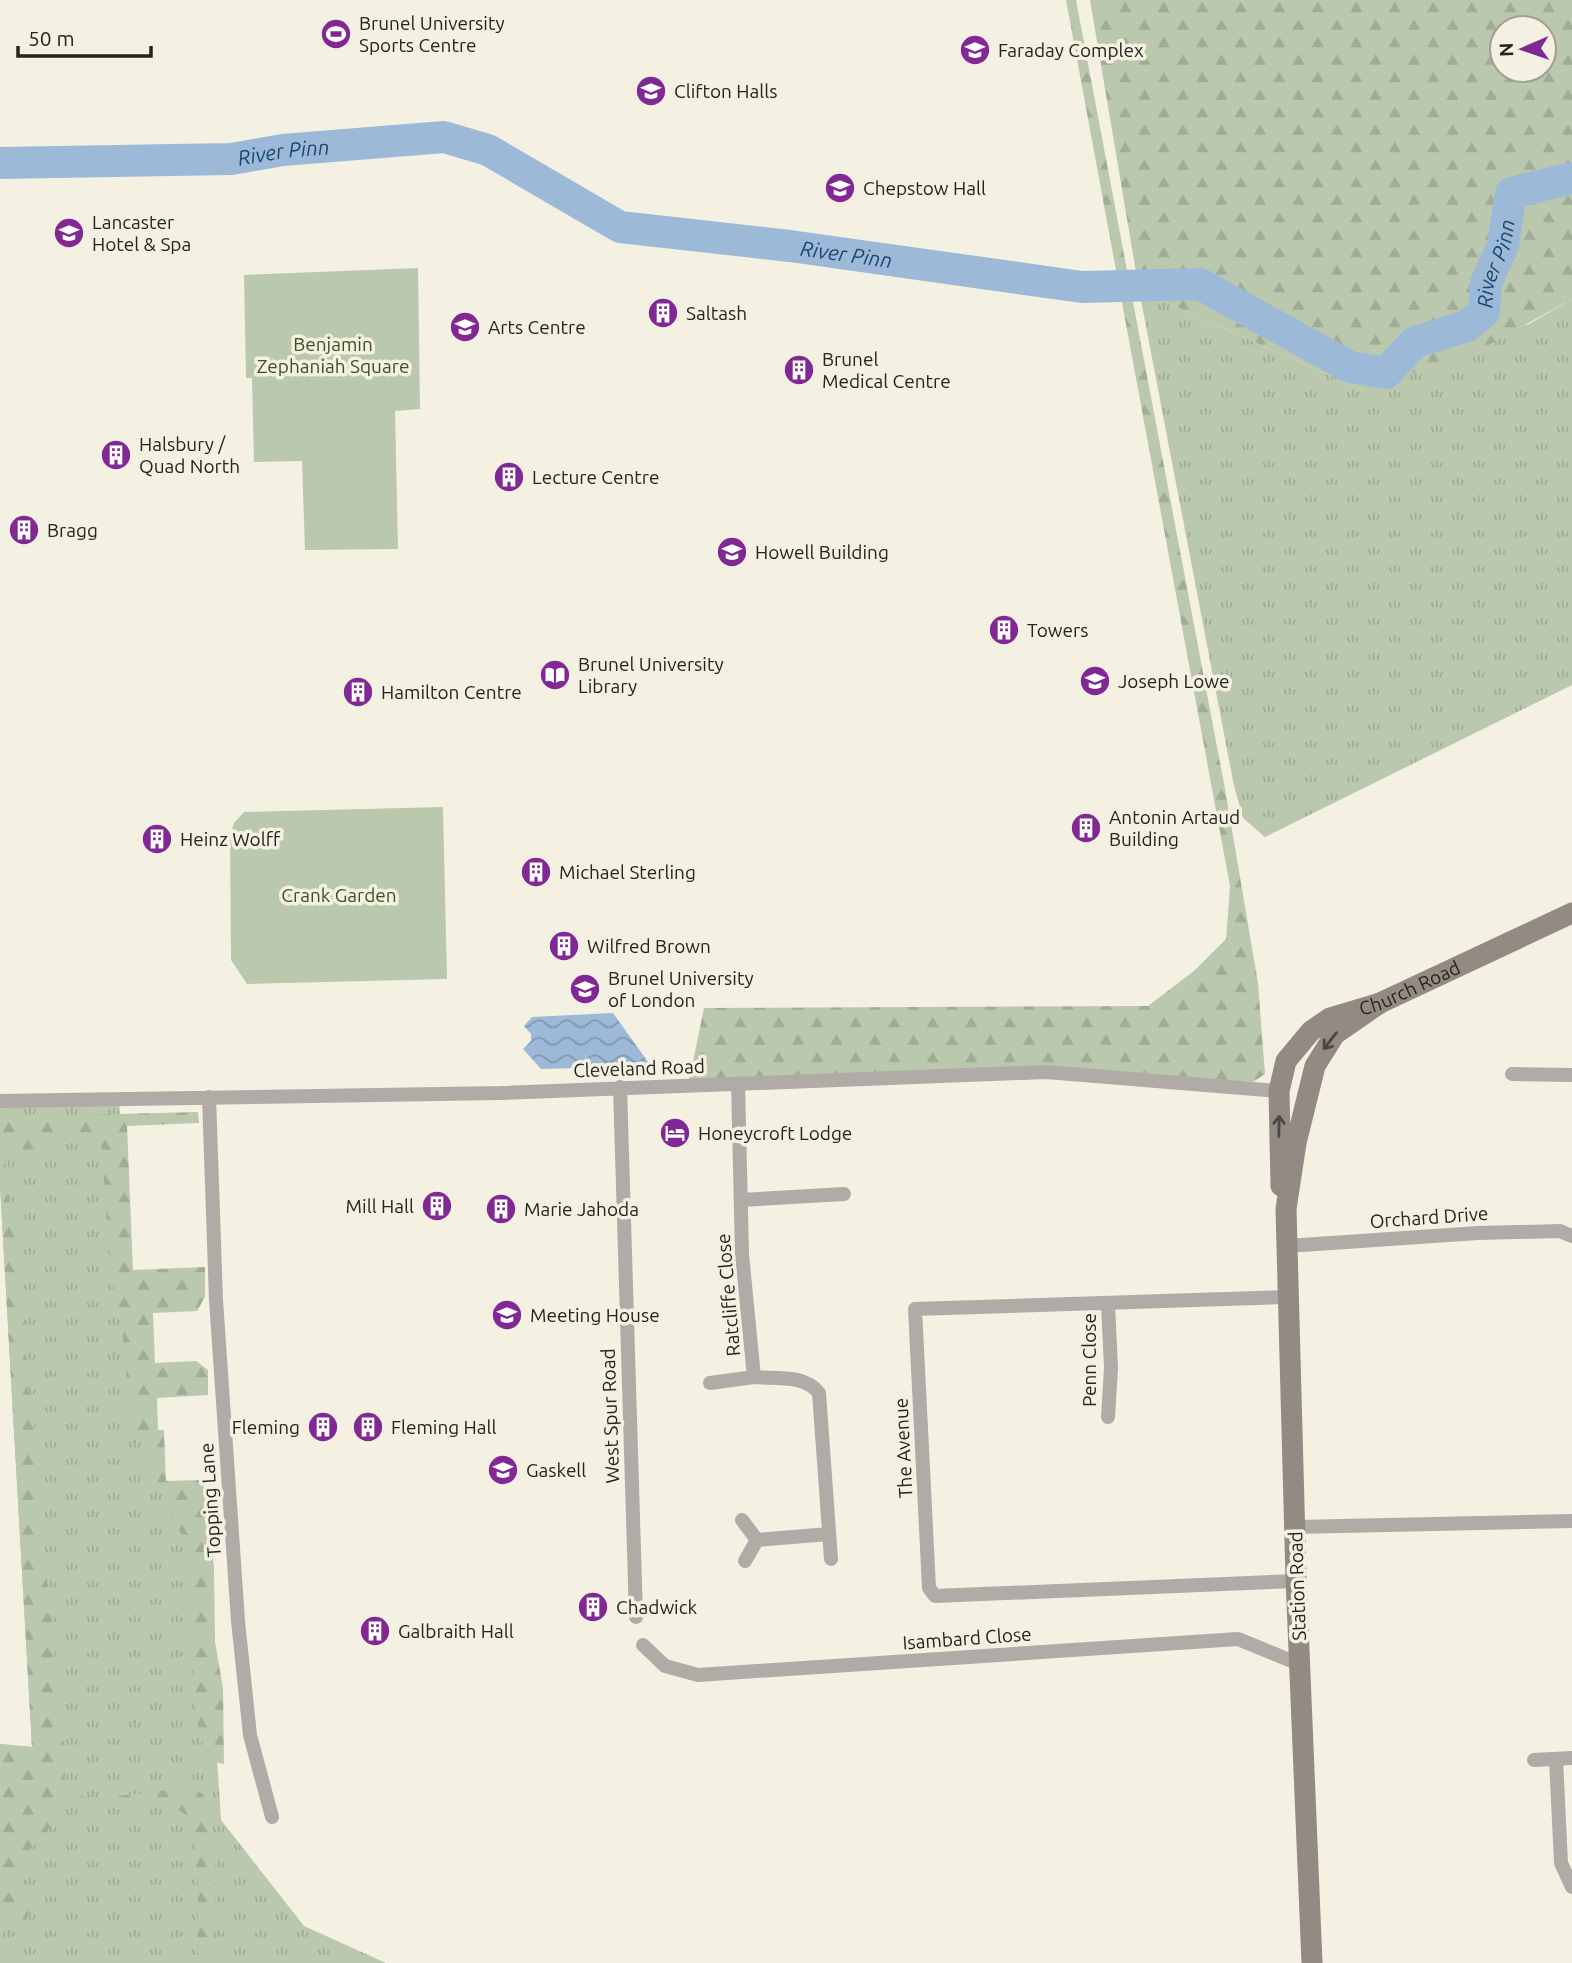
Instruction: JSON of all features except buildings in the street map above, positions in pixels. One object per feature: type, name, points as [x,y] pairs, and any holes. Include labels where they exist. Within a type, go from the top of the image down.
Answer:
[{"type":"street","name":"Church Road","points":[[1279,1091],[1286,1061],[1311,1031],[1343,1012],[1381,1003],[1572,913]]},
{"type":"street","name":"Station Road","points":[[1286,1209],[1310,1077],[1326,1045],[1349,1023],[1381,1003]]},
{"type":"street","name":"Cleveland Road","points":[[0,1101],[620,1087],[1046,1072],[1279,1091]]},
{"type":"street","points":[[1512,1074],[1572,1075]]},
{"type":"street","name":"Ratcliffe Close","points":[[738,1083],[743,1266],[754,1377],[800,1380],[812,1385],[819,1393],[831,1559]]},
{"type":"street","name":"West Spur Road","points":[[620,1087],[636,1617]]},
{"type":"street","name":"Station Road","points":[[1279,1091],[1280,1180],[1286,1209],[1296,1581],[1312,1963]]},
{"type":"street","points":[[1279,1091],[1287,1096],[1306,1099]]},
{"type":"street","name":"Topping Lane","points":[[209,1097],[220,1373],[238,1621],[250,1735],[272,1817]]},
{"type":"street","points":[[741,1200],[844,1194]]},
{"type":"street","name":"Orchard Drive","points":[[1287,1246],[1479,1233],[1560,1231],[1572,1236]]},
{"type":"street","name":"The Avenue","points":[[1288,1297],[915,1309],[931,1591],[943,1598],[1296,1581]]},
{"type":"street","name":"Penn Close","points":[[1108,1304],[1111,1368],[1108,1417]]},
{"type":"street","points":[[710,1383],[754,1377]]},
{"type":"street","points":[[742,1520],[757,1540]]},
{"type":"street","points":[[1295,1527],[1572,1521]]},
{"type":"street","points":[[757,1540],[829,1534]]},
{"type":"street","points":[[745,1561],[757,1540]]},
{"type":"street","name":"Isambard Close","points":[[643,1645],[665,1666],[698,1675],[1238,1639],[1299,1664]]},
{"type":"street","points":[[1534,1760],[1572,1758]]},
{"type":"street","points":[[1556,1759],[1562,1863],[1572,1887]]},
{"type":"green space","points":[[1066,0],[1076,0],[1225,789],[1258,983],[1265,1074],[1253,1082],[1048,1068],[688,1086],[704,1008],[1148,1006],[1194,971],[1226,939],[1230,886]]},
{"type":"green space","points":[[1090,0],[1572,0],[1572,299],[1478,351],[1362,390],[1139,290]]},
{"type":"green space","name":"Benjamin Zephaniah Square","points":[[418,268],[420,409],[395,411],[398,549],[305,550],[302,461],[254,462],[252,378],[246,378],[244,275]]},
{"type":"green space","points":[[1139,290],[1362,390],[1529,324],[1572,299],[1572,685],[1265,837],[1243,818],[1234,786]]},
{"type":"green space","name":"Crank Garden","points":[[443,807],[447,979],[247,984],[231,960],[230,836],[234,823],[244,812]]},
{"type":"green space","points":[[119,1098],[136,1421],[205,1573],[221,1820],[304,1926],[386,1963],[0,1963],[0,1744],[32,1747],[0,1186],[0,1101]]},
{"type":"green space","points":[[198,1112],[199,1123],[127,1126],[133,1270],[205,1267],[205,1297],[197,1311],[153,1313],[155,1363],[196,1361],[208,1370],[208,1395],[157,1398],[158,1430],[164,1430],[166,1481],[203,1480],[214,1567],[215,1642],[223,1688],[224,1764],[211,1762],[206,1755],[198,1725],[191,1639],[191,1552],[173,1518],[130,1414],[121,1316],[111,1277],[101,1141],[91,1133],[28,1150],[7,1157],[4,1171],[22,1275],[26,1378],[41,1466],[37,1487],[35,1539],[47,1579],[65,1757],[65,1787],[75,1794],[91,1797],[172,1790],[190,1790],[203,1794],[212,1831],[215,1873],[212,1955],[206,1959],[197,1953],[198,1888],[193,1827],[189,1817],[166,1802],[62,1805],[51,1826],[23,1858],[12,1878],[15,1890],[27,1908],[26,1919],[20,1924],[0,1919],[0,1744],[32,1747],[0,1186],[0,1117]]},
{"type":"water","points":[[613,1013],[651,1066],[541,1069],[523,1049],[531,1041],[531,1034],[524,1026],[532,1017]]},
{"type":"waterway","name":"River Pinn","points":[[0,163],[231,159],[283,150],[444,137],[488,150],[620,227],[790,246],[1082,287],[1200,284],[1350,367],[1386,373],[1415,342],[1467,326],[1484,312],[1486,283],[1503,245],[1511,193],[1572,178]]},
{"type":"place","name":"Brunel University Sports Centre","points":[[336,34]]},
{"type":"place","name":"Faraday Complex","points":[[975,50]]},
{"type":"place","name":"Clifton Halls","points":[[651,91]]},
{"type":"place","name":"Chepstow Hall","points":[[840,188]]},
{"type":"place","name":"Lancaster Hotel & Spa","points":[[69,233]]},
{"type":"place","name":"Saltash","points":[[663,313]]},
{"type":"place","name":"Arts Centre","points":[[465,327]]},
{"type":"place","name":"Brunel Medical Centre","points":[[799,370]]},
{"type":"place","name":"Halsbury / Quad North","points":[[116,455]]},
{"type":"place","name":"Lecture Centre","points":[[509,477]]},
{"type":"place","name":"Bragg","points":[[24,530]]},
{"type":"place","name":"Howell Building","points":[[732,552]]},
{"type":"place","name":"Towers","points":[[1004,630]]},
{"type":"place","name":"Brunel University Library","points":[[555,675]]},
{"type":"place","name":"Joseph Lowe","points":[[1095,681]]},
{"type":"place","name":"Hamilton Centre","points":[[358,692]]},
{"type":"place","name":"Antonin Artaud Building","points":[[1086,828]]},
{"type":"place","name":"Heinz Wolff","points":[[157,839]]},
{"type":"place","name":"Michael Sterling","points":[[536,872]]},
{"type":"place","name":"Wilfred Brown","points":[[564,946]]},
{"type":"place","name":"Brunel University of London","points":[[585,989]]},
{"type":"place","name":"Honeycroft Lodge","points":[[675,1133]]},
{"type":"place","name":"Mill Hall","points":[[437,1206]]},
{"type":"place","name":"Marie Jahoda","points":[[501,1209]]},
{"type":"place","name":"Meeting House","points":[[507,1315]]},
{"type":"place","name":"Fleming","points":[[323,1427]]},
{"type":"place","name":"Fleming Hall","points":[[368,1427]]},
{"type":"place","name":"Gaskell","points":[[503,1470]]},
{"type":"place","name":"Chadwick","points":[[593,1607]]},
{"type":"place","name":"Galbraith Hall","points":[[375,1631]]}]
